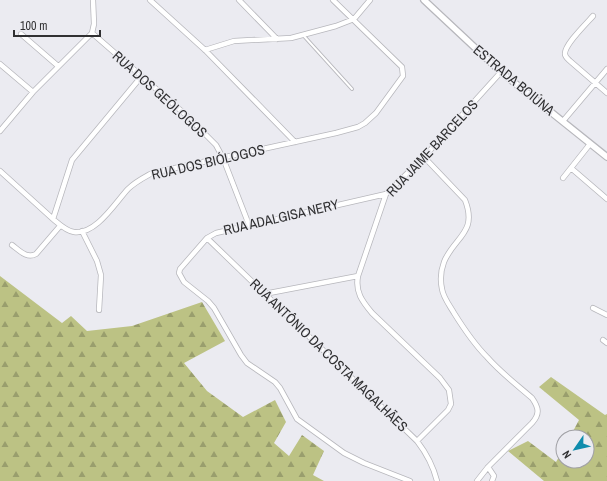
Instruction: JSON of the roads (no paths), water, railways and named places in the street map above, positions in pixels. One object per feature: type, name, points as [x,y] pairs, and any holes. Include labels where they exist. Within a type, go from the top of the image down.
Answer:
[{"type":"street","points":[[0,131],[33,92],[92,33],[94,24],[92,0]]},
{"type":"street","points":[[150,0],[205,50],[295,142]]},
{"type":"street","points":[[239,0],[277,39]]},
{"type":"street","name":"RUA DOS BIÓLOGOS","points":[[82,231],[90,229],[100,221],[129,189],[141,179],[152,173],[336,133],[358,127],[376,113],[403,76],[402,68],[398,62],[333,0]]},
{"type":"street","points":[[205,50],[234,41],[291,38],[336,26],[354,19],[370,0]]},
{"type":"street","name":"ESTRADA BOIÚNA","points":[[424,0],[502,72],[607,158]]},
{"type":"street","points":[[593,16],[570,43],[565,54],[570,61],[607,93]]},
{"type":"street","name":"RUA DOS GEÓLOGOS","points":[[92,33],[186,115],[212,141],[220,151],[249,225]]},
{"type":"street","points":[[21,34],[58,66]]},
{"type":"street","points":[[0,64],[33,92]]},
{"type":"street","points":[[562,121],[607,69]]},
{"type":"street","name":"RUA JAIME BARCELOS","points":[[417,441],[448,410],[451,404],[450,390],[440,378],[362,302],[358,292],[358,276],[386,194],[424,157],[502,72]]},
{"type":"street","points":[[53,219],[72,160],[141,77]]},
{"type":"street","points":[[563,178],[590,144]]},
{"type":"street","points":[[424,157],[465,200],[469,209],[467,230],[450,251],[442,269],[442,289],[448,302],[469,335],[487,358],[532,398],[538,410],[537,417],[532,423],[476,481]]},
{"type":"street","points":[[571,168],[607,199]]},
{"type":"street","points":[[0,171],[60,226],[74,232],[82,231],[97,262],[101,275],[99,310]]},
{"type":"street","name":"RUA ADALGISA NERY","points":[[386,194],[223,231],[208,238],[180,269],[179,273],[184,282],[208,301],[214,308],[247,363],[275,382],[280,388],[293,413],[303,424],[344,452],[364,463],[410,481]]},
{"type":"street","points":[[12,245],[26,255],[32,256],[36,254],[60,226]]},
{"type":"street","name":"RUA ANTÔNIO DA COSTA MAGALHÃES","points":[[208,238],[417,441],[427,454],[434,467],[437,481]]},
{"type":"street","points":[[264,294],[358,276]]},
{"type":"street","points":[[593,308],[607,316]]},
{"type":"street","points":[[488,467],[494,476],[492,481]]},
{"type":"lane","points":[[303,35],[352,89]]}]
